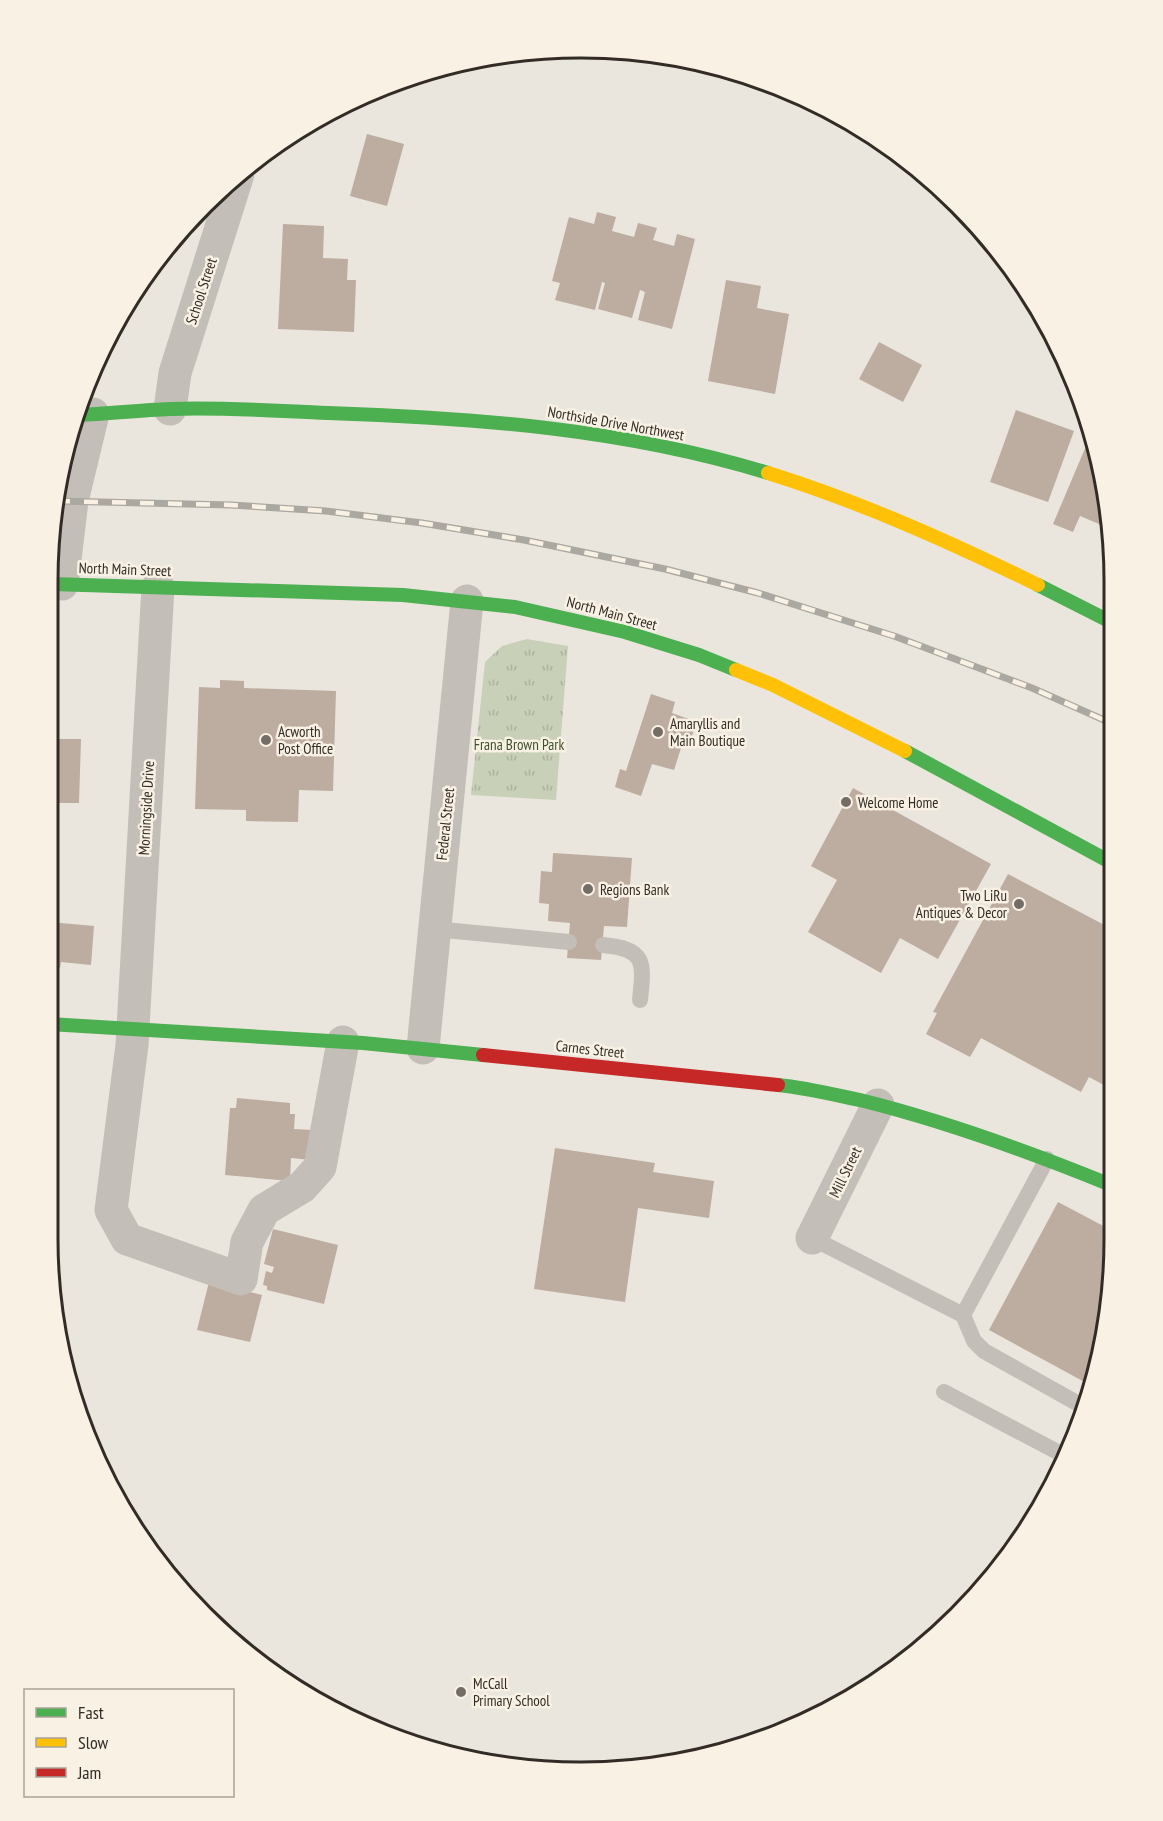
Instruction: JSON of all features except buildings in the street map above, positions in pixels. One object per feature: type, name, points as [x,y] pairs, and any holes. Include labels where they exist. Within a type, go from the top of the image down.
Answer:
[{"type":"street","name":"School Street","points":[[170,409],[175,374],[228,196]]},
{"type":"street","name":"Northside Drive Northwest","points":[[86,414],[170,409],[363,413],[517,424],[587,432],[704,455],[786,478],[867,507],[973,553],[1104,618]]},
{"type":"street","points":[[58,577],[86,414]]},
{"type":"street","name":"North Main Street","points":[[58,584],[403,595],[536,611],[616,630],[699,655],[747,674],[862,728],[1104,859]]},
{"type":"street","name":"Morningside Drive","points":[[158,587],[132,1030],[111,1210],[128,1239],[241,1279],[247,1242],[264,1210],[302,1187],[320,1167],[343,1042]]},
{"type":"street","name":"Federal Street","points":[[423,1048],[467,601]]},
{"type":"street","name":"Carnes Street","points":[[58,1025],[423,1048],[808,1088],[912,1113],[1047,1159],[1104,1182]]},
{"type":"street","name":"Mill Street","points":[[812,1238],[878,1105]]},
{"type":"lane","points":[[434,929],[569,942]]},
{"type":"lane","points":[[603,945],[622,947],[640,960],[642,978],[640,1000]]},
{"type":"lane","points":[[963,1315],[1047,1159]]},
{"type":"lane","points":[[812,1238],[963,1315],[974,1341],[984,1351],[1078,1404]]},
{"type":"lane","points":[[944,1392],[1059,1453]]},
{"type":"green space","name":"Frana Brown Park","points":[[527,639],[568,646],[556,800],[471,795],[485,662],[502,646]]},
{"type":"railway","points":[[65,501],[231,505],[326,511],[422,523],[524,540],[665,569],[758,593],[894,636],[1032,688],[1104,720]]},
{"type":"traffic: fast","points":[[86,415],[170,409],[229,409],[440,418],[550,428],[605,436],[714,458],[768,473]]},
{"type":"traffic: fast","points":[[58,584],[403,595],[515,607],[625,632],[699,655],[736,670]]},
{"type":"traffic: fast","points":[[1038,585],[1104,618]]},
{"type":"traffic: fast","points":[[905,751],[1104,859]]},
{"type":"traffic: fast","points":[[58,1025],[363,1043],[483,1055]]},
{"type":"traffic: fast","points":[[778,1085],[864,1101],[927,1118],[1019,1149],[1104,1182]]},
{"type":"traffic: slow","points":[[768,473],[803,484],[905,524],[1038,585]]},
{"type":"traffic: slow","points":[[736,670],[773,685],[905,751]]},
{"type":"traffic: jam","points":[[483,1055],[778,1085]]},
{"type":"place","name":"Amaryllis and Main Boutique","points":[[658,732]]},
{"type":"place","name":"Acworth Post Office","points":[[266,740]]},
{"type":"place","name":"Welcome Home","points":[[846,802]]},
{"type":"place","name":"Regions Bank","points":[[588,889]]},
{"type":"place","name":"Two LiRu Antiques & Decor","points":[[1019,904]]},
{"type":"place","name":"McCall Primary School","points":[[461,1692]]}]
